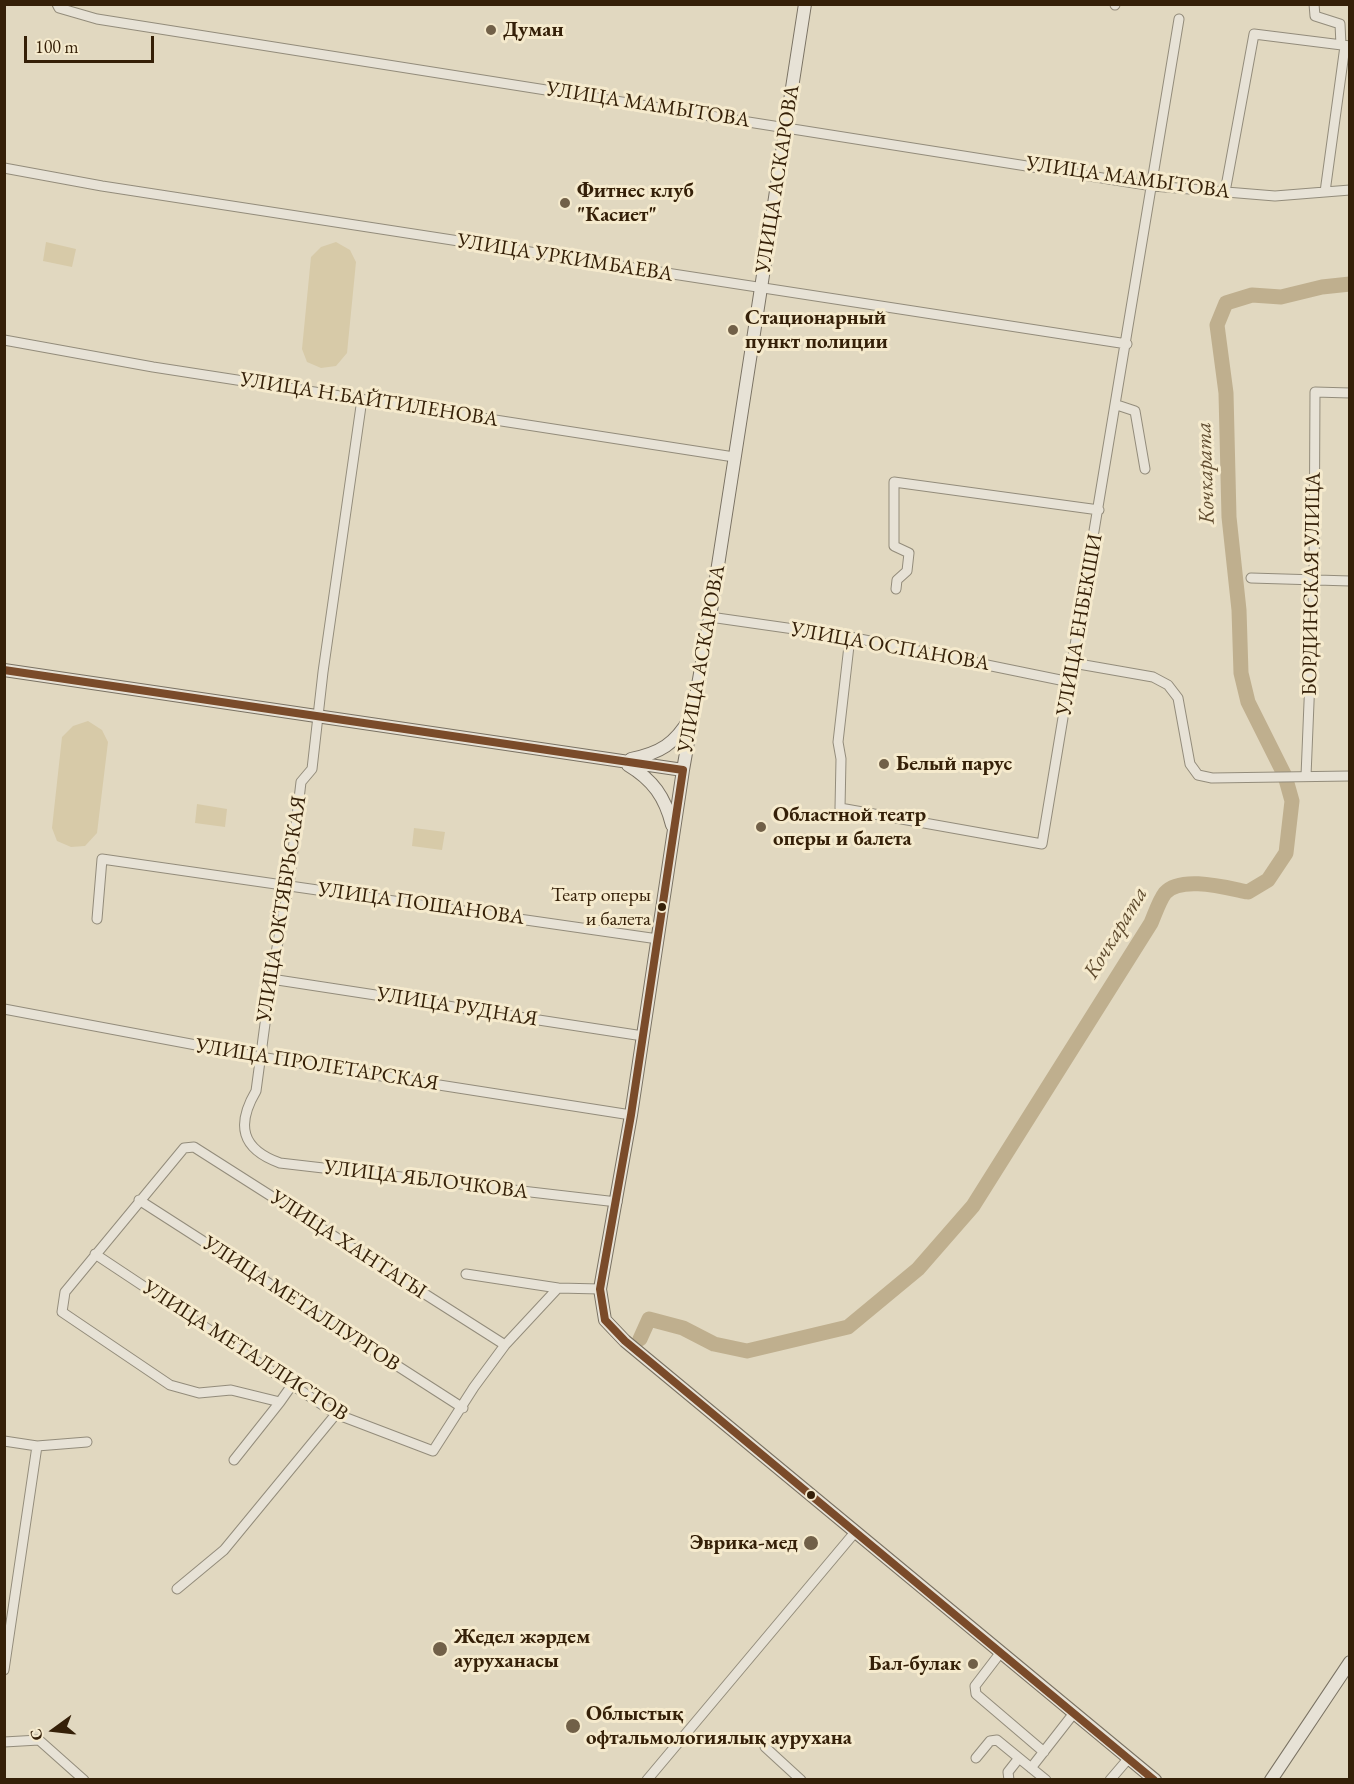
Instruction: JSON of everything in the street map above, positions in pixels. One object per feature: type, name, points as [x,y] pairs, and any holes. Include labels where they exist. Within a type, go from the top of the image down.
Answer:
[{"type":"main road","name":"УЛИЦА АСКАРОВА","points":[[805,4],[710,617],[683,770],[631,1115],[600,1289],[605,1320],[625,1341],[1155,1779]]},
{"type":"main road","points":[[4,670],[683,770]]},
{"type":"main road","points":[[621,761],[663,750],[675,741],[693,712]]},
{"type":"main road","points":[[621,761],[644,774],[655,785],[668,809],[674,832]]},
{"type":"main road","points":[[1270,1779],[1350,1662]]},
{"type":"street","name":"УЛИЦА МАМЫТОВА","points":[[57,4],[59,8],[97,19],[690,111],[712,115],[715,118],[787,126],[1154,186],[1275,196],[1350,190]]},
{"type":"street","points":[[1314,4],[1315,16],[1320,20],[1340,24],[1345,46],[1325,192]]},
{"type":"street","name":"УЛИЦА ЕНБЕКШИ","points":[[850,637],[838,742],[842,759],[840,808],[1042,844],[1154,186],[1179,19]]},
{"type":"street","points":[[1225,192],[1254,34],[1345,46]]},
{"type":"street","name":"УЛИЦА УРКИМБАЕВА","points":[[4,168],[112,188],[1127,344]]},
{"type":"street","name":"УЛИЦА Н.БАЙТИЛЕНОВА","points":[[4,340],[153,367],[734,457]]},
{"type":"street","name":"БОРДИНСКАЯ УЛИЦА","points":[[1306,776],[1314,580],[1315,392],[1350,393]]},
{"type":"street","name":"УЛИЦА ОКТЯБРЬСКАЯ","points":[[245,1135],[243,1121],[246,1108],[256,1091],[271,979],[289,884],[301,782],[312,769],[362,399]]},
{"type":"street","points":[[1117,405],[1136,411],[1144,469]]},
{"type":"street","points":[[896,589],[897,580],[907,571],[909,553],[894,546],[894,482],[1099,510]]},
{"type":"street","points":[[1251,578],[1350,581]]},
{"type":"street","name":"УЛИЦА ОСПАНОВА","points":[[710,617],[850,637],[1070,682]]},
{"type":"street","points":[[1073,663],[1153,677],[1168,685],[1178,698],[1190,764],[1198,775],[1212,778],[1350,776]]},
{"type":"street","name":"УЛИЦА ПОШАНОВА","points":[[97,919],[102,859],[289,884],[658,939]]},
{"type":"street","name":"УЛИЦА РУДНАЯ","points":[[271,979],[643,1036]]},
{"type":"street","name":"УЛИЦА ПРОЛЕТАРСКАЯ","points":[[4,1009],[260,1057],[631,1115]]},
{"type":"street","name":"УЛИЦА ЯБЛОЧКОВА","points":[[245,1135],[264,1158],[280,1163],[617,1202]]},
{"type":"street","name":"УЛИЦА ХАНТАГЫ","points":[[139,1200],[184,1148],[189,1146],[505,1345]]},
{"type":"street","points":[[139,1200],[65,1292],[62,1312],[170,1385],[199,1393],[231,1390],[280,1402]]},
{"type":"street","name":"УЛИЦА МЕТАЛЛУРГОВ","points":[[139,1200],[463,1408]]},
{"type":"street","name":"УЛИЦА МЕТАЛЛИСТОВ","points":[[95,1254],[336,1414],[434,1451],[463,1408]]},
{"type":"street","points":[[466,1274],[558,1288],[600,1289]]},
{"type":"street","points":[[463,1408],[474,1387],[505,1345],[558,1288]]},
{"type":"street","points":[[234,1460],[292,1385]]},
{"type":"street","points":[[177,1589],[224,1550],[336,1414]]},
{"type":"street","points":[[4,1441],[37,1446],[87,1442]]},
{"type":"street","points":[[4,1670],[37,1446]]},
{"type":"street","points":[[647,1779],[856,1531]]},
{"type":"street","points":[[1001,1652],[975,1686],[976,1694],[1044,1752]]},
{"type":"street","points":[[1031,1768],[1074,1713]]},
{"type":"street","points":[[4,1742],[39,1740],[84,1779]]},
{"type":"street","points":[[976,1758],[993,1740],[1046,1779]]},
{"type":"street","points":[[765,1747],[801,1779]]},
{"type":"street","points":[[1009,1779],[1008,1772],[1019,1758]]},
{"type":"street","points":[[1110,1779],[1128,1759]]},
{"type":"shaded area","points":[[46,242],[76,249],[72,267],[43,261]]},
{"type":"shaded area","points":[[336,242],[350,250],[356,262],[347,353],[336,366],[321,368],[307,362],[302,349],[311,257],[321,247]]},
{"type":"shaded area","points":[[88,721],[102,730],[108,742],[97,833],[85,846],[71,847],[57,841],[52,828],[62,737],[73,726]]},
{"type":"shaded area","points":[[197,804],[227,809],[225,827],[195,823]]},
{"type":"shaded area","points":[[414,828],[445,832],[442,850],[412,846]]},
{"type":"waterway","name":"Кочкарата","points":[[640,1339],[649,1319],[683,1328],[714,1344],[747,1351],[848,1327],[918,1269],[973,1206],[1151,923],[1165,893],[1172,888],[1193,884],[1248,892],[1268,880],[1286,853],[1292,801],[1285,776],[1248,702],[1241,673],[1239,610],[1229,517],[1226,393],[1217,325],[1226,303],[1252,295],[1281,297],[1322,287],[1350,284]]},
{"type":"transit line","points":[[4,670],[683,770],[631,1115],[600,1289],[605,1320],[625,1341],[1154,1780]]},
{"type":"place","name":"Думан","points":[[491,30]]},
{"type":"place","name":"Фитнес клуб \"Касиет\"","points":[[565,203]]},
{"type":"place","name":"Стационарный пункт полиции","points":[[733,330]]},
{"type":"place","name":"Белый парус","points":[[884,764]]},
{"type":"place","name":"Областной театр оперы и балета","points":[[761,827]]},
{"type":"place","name":"Театр оперы и балета","points":[[662,907]]},
{"type":"place","name":"Эврика-мед","points":[[811,1543]]},
{"type":"place","name":"Жедел жәрдем ауруханасы","points":[[440,1649]]},
{"type":"place","name":"Бал-булак","points":[[973,1664]]},
{"type":"place","name":"Облыстық офтальмологиялық аурухана","points":[[573,1726]]}]
